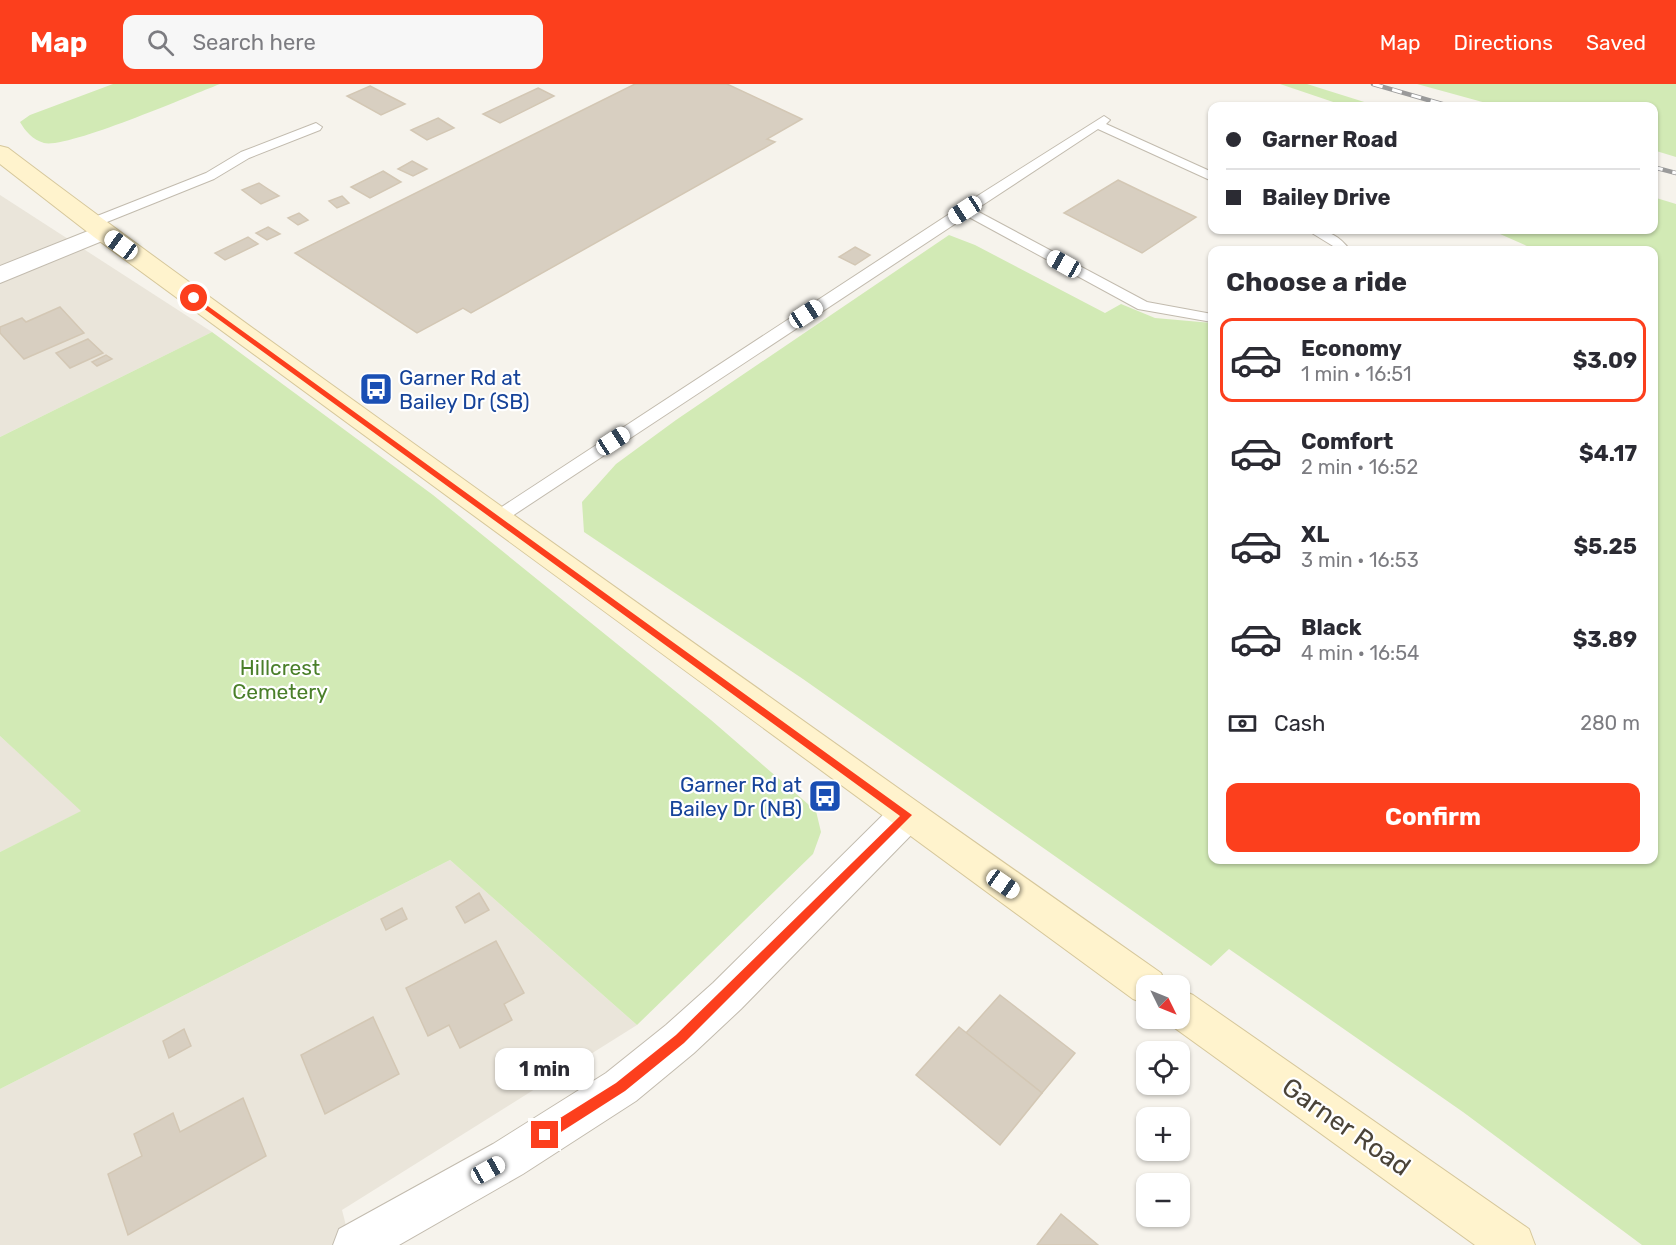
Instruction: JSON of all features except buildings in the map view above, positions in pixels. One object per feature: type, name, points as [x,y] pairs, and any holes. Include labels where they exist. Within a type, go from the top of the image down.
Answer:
[{"type":"main road","points":[[0,153],[98,228],[497,518],[1136,977]]},
{"type":"main road","name":"Garner Road","points":[[1190,1016],[1513,1245]]},
{"type":"street","points":[[0,275],[98,228]]},
{"type":"street","points":[[380,1238],[508,1159],[629,1080],[680,1039],[726,996],[907,815]]},
{"type":"lane","points":[[497,518],[1100,122],[1208,175]]},
{"type":"lane","points":[[98,228],[210,176],[245,155],[316,127]]},
{"type":"lane","points":[[965,210],[1143,306],[1208,317]]},
{"type":"lane","points":[[1321,234],[1340,246]]},
{"type":"shaded area","points":[[0,195],[212,332],[0,437]]},
{"type":"shaded area","points":[[0,736],[82,811],[0,852]]},
{"type":"shaded area","points":[[450,860],[637,1025],[342,1210],[351,1245],[0,1245],[0,1089]]},
{"type":"green space","points":[[113,84],[220,84],[102,130],[57,143],[44,143],[36,140],[20,122],[30,115]]},
{"type":"green space","points":[[1280,84],[1307,84],[1364,102],[1333,102]]},
{"type":"green space","points":[[1417,84],[1676,84],[1676,157],[1658,152],[1658,102],[1482,102]]},
{"type":"green space","points":[[1658,199],[1676,204],[1676,1245],[1642,1245],[1463,1112],[1229,949],[1211,966],[803,679],[584,532],[582,502],[616,464],[676,420],[949,235],[975,245],[1105,313],[1121,304],[1155,318],[1208,323],[1208,864],[1658,864],[1658,246],[1527,246],[1500,234],[1658,234]]},
{"type":"green space","name":"Hillcrest Cemetery","points":[[212,332],[433,495],[711,720],[816,811],[821,832],[813,854],[637,1025],[450,860],[0,1089],[0,852],[81,811],[0,736],[0,437]]},
{"type":"railway","points":[[1373,84],[1435,102]]},
{"type":"railway","points":[[1658,168],[1676,173]]},
{"type":"place","name":"Garner Rd at Bailey Dr (SB)","points":[[376,389]]},
{"type":"place","name":"Garner Rd at Bailey Dr (NB)","points":[[825,796]]},
{"type":"route","points":[[194,298],[907,815],[680,1039],[621,1087],[545,1135]]}]
